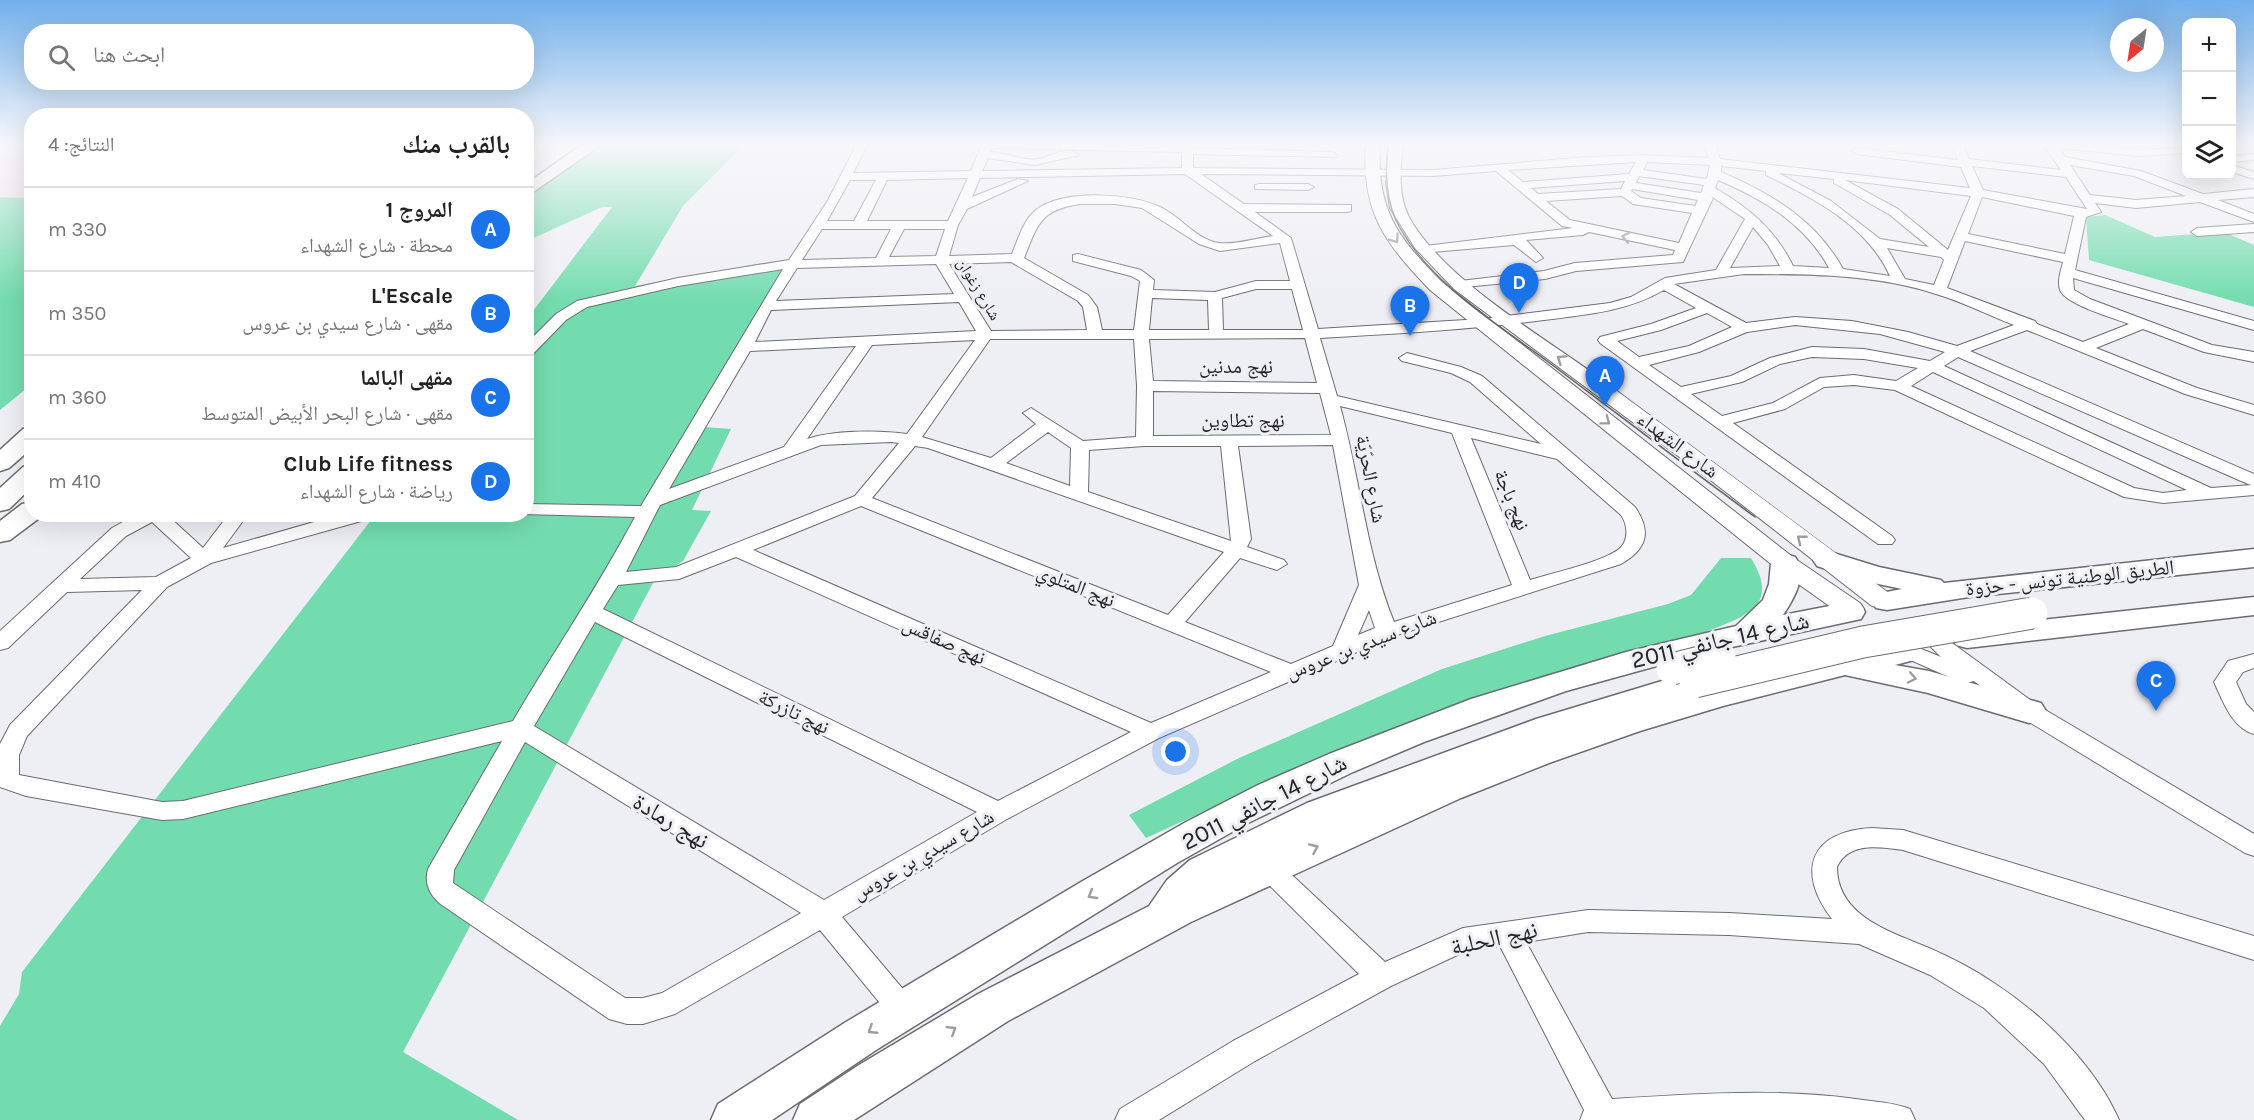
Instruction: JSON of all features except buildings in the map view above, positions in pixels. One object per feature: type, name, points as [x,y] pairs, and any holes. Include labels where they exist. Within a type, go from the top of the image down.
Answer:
[{"type":"highway","points":[[0,463],[24,441]]},
{"type":"highway","points":[[0,503],[24,480]]},
{"type":"highway","points":[[0,534],[24,516]]},
{"type":"highway","name":"الطريق الوطنية تونس - حزوة","points":[[1867,605],[1969,588],[2254,558]]},
{"type":"highway","points":[[1827,560],[1898,580],[1969,588]]},
{"type":"highway","points":[[1748,631],[1769,615],[1782,596],[1786,574],[1785,563]]},
{"type":"highway","points":[[1132,871],[1171,862],[1366,772],[1539,707],[1683,675],[1863,642],[2019,606],[2254,575]]},
{"type":"highway","points":[[2019,606],[2254,594]]},
{"type":"highway","points":[[1867,605],[1911,608],[1931,620],[1941,634],[1926,648],[1870,639],[1854,626],[1867,605]]},
{"type":"highway","name":"شارع 14 جانفي 2011","points":[[734,1120],[903,1011],[1132,871],[1268,796],[1391,741],[1530,690],[1637,658],[1867,605]]},
{"type":"highway","points":[[816,1120],[982,1011],[1163,916],[1476,777],[1538,753],[1737,691],[1834,666],[1926,648],[2135,617],[2254,606]]},
{"type":"highway","points":[[1834,666],[1929,682],[2018,704]]},
{"type":"highway","points":[[1163,916],[1181,891],[1203,871],[1320,813],[1683,675]]},
{"type":"main road","name":"شارع الشهداء","points":[[1374,196],[1388,229],[1403,250],[1436,286],[1785,563],[1867,605]]},
{"type":"main road","name":"شارع الشهداء","points":[[1394,196],[1425,250],[1460,285],[1721,477],[1827,560],[1867,605]]},
{"type":"street","points":[[336,522],[204,559],[160,583],[18,731],[6,755],[5,783],[162,811],[183,810],[520,729],[612,579],[766,306],[836,196]]},
{"type":"street","points":[[858,226],[873,196]]},
{"type":"street","points":[[941,261],[952,225],[966,196]]},
{"type":"street","points":[[962,207],[984,196]]},
{"type":"street","points":[[1225,196],[1285,238]]},
{"type":"street","points":[[1533,198],[1543,196]]},
{"type":"street","points":[[1636,196],[1637,201],[1701,211]]},
{"type":"street","points":[[1668,283],[1706,196]]},
{"type":"street","points":[[1729,196],[1775,242],[1788,269]]},
{"type":"street","points":[[1761,196],[1793,217],[1823,244],[1838,272]]},
{"type":"street","points":[[1815,196],[1856,224],[1874,242],[1895,268],[1899,281]]},
{"type":"street","points":[[1865,196],[1894,212],[1948,257]]},
{"type":"street","points":[[1939,290],[1948,257],[1962,237],[1977,196]]},
{"type":"street","points":[[1990,196],[2081,214],[2094,212],[2088,198]]},
{"type":"street","points":[[2088,198],[2136,204],[2210,196]]},
{"type":"street","points":[[2200,197],[2254,218]]},
{"type":"street","points":[[1533,198],[1561,220],[1681,253]]},
{"type":"street","points":[[1017,258],[1040,212],[1059,204],[1080,201],[1122,200],[1147,205],[1215,246],[1226,247],[1285,238]]},
{"type":"street","points":[[1242,207],[1347,208]]},
{"type":"street","points":[[2081,214],[2065,282],[2068,292],[2106,310],[2209,349],[2254,357]]},
{"type":"street","points":[[1721,273],[1752,217]]},
{"type":"street","points":[[817,225],[952,225]]},
{"type":"street","points":[[880,263],[898,226]]},
{"type":"street","points":[[2197,232],[2254,228]]},
{"type":"street","points":[[1425,250],[1517,241],[1523,237],[1592,230]]},
{"type":"street","points":[[1962,237],[2069,266],[2192,308],[2254,326]]},
{"type":"street","name":"شارع الحرّيّة","points":[[1285,238],[1300,285],[1341,440],[1369,585],[1387,631]]},
{"type":"street","points":[[1517,241],[1536,258]]},
{"type":"street","points":[[1874,242],[1948,257]]},
{"type":"street","points":[[1460,285],[1545,275],[1575,267],[1681,253]]},
{"type":"street","points":[[534,345],[570,310],[597,299],[710,276],[791,264],[1017,258]]},
{"type":"street","points":[[1017,258],[1023,266],[1083,298],[1090,307],[1095,334]]},
{"type":"street","points":[[1078,258],[1145,277],[1147,294],[1141,333],[1145,386],[1144,441]]},
{"type":"street","name":"شارع زغوان","points":[[941,261],[986,335]]},
{"type":"street","points":[[745,346],[986,335],[1312,334],[1482,323],[1611,307],[1636,300],[1668,283],[1721,273],[1788,269],[1838,272],[1899,281],[1939,290],[2030,324],[2192,391],[2254,410]]},
{"type":"street","points":[[1668,283],[1744,328]]},
{"type":"street","points":[[1147,294],[1215,296],[1256,285],[1300,285]]},
{"type":"street","points":[[1215,296],[1216,333]]},
{"type":"street","points":[[766,306],[963,298]]},
{"type":"street","points":[[1708,308],[1656,327],[1605,340],[1723,421],[1886,540]]},
{"type":"street","points":[[2106,310],[2192,308]]},
{"type":"street","points":[[1639,362],[1682,353],[1744,328],[1803,323],[1862,327],[1920,338],[1957,351],[2254,480]]},
{"type":"street","points":[[1899,386],[1957,351],[2030,324]]},
{"type":"street","points":[[2085,347],[2142,324]]},
{"type":"street","points":[[612,579],[679,573],[861,500],[912,439],[986,335]]},
{"type":"street","points":[[791,449],[868,340]]},
{"type":"street","points":[[1681,392],[1736,379],[1775,361],[1812,352],[1864,354],[1932,366],[2209,494]]},
{"type":"street","name":"شارع سيدي بن عروس","points":[[520,729],[441,869],[439,886],[450,897],[607,1004],[618,1010],[635,1014],[661,1008],[998,812],[1151,732],[1387,631],[1522,587],[1599,566],[1626,553],[1633,544],[1636,532],[1635,522],[1628,511],[1476,379],[1456,370],[1407,358]]},
{"type":"street","points":[[1723,421],[1779,406],[1820,383],[1854,380],[1899,386],[2130,493],[2163,498],[2254,490]]},
{"type":"street","name":"نهج مدنين","points":[[1145,386],[1328,393],[1459,430],[1563,455]]},
{"type":"street","points":[[1031,413],[1080,446],[1079,495]]},
{"type":"street","points":[[993,465],[1047,424]]},
{"type":"street","name":"نهج باجة","points":[[1459,430],[1522,587]]},
{"type":"street","points":[[534,510],[651,507],[791,449],[829,439],[912,439],[1277,564]]},
{"type":"street","name":"نهج تطاوين","points":[[1080,446],[1144,441],[1341,440]]},
{"type":"street","points":[[1172,624],[1237,549],[1241,528],[1228,441]]},
{"type":"street","name":"نهج المتلوي","points":[[861,500],[1291,672]]},
{"type":"street","points":[[0,643],[125,527],[137,522]]},
{"type":"street","points":[[164,522],[204,559]]},
{"type":"street","points":[[204,559],[233,522]]},
{"type":"street","name":"نهج صفاقس","points":[[737,550],[1151,732]]},
{"type":"street","points":[[60,586],[160,583]]},
{"type":"street","points":[[1342,649],[1369,585]]},
{"type":"street","name":"نهج تازركة","points":[[591,612],[998,812]]},
{"type":"street","points":[[1926,648],[2254,846]]},
{"type":"street","points":[[2254,661],[2238,664],[2229,671],[2225,682],[2237,708],[2254,726]]},
{"type":"street","name":"نهج رمادة","points":[[520,729],[823,913],[903,1011]]},
{"type":"street","points":[[2103,1120],[2078,1079],[2060,1057],[1992,998],[1938,964],[1864,933],[1828,895],[1822,877],[1824,862],[1832,851],[1845,841],[1871,837],[1903,840],[2254,948]]},
{"type":"street","points":[[1268,868],[1381,977]]},
{"type":"street","name":"نهج الحلبة","points":[[1134,1119],[1244,1051],[1381,977],[1463,940],[1588,921],[1729,924],[1864,933]]},
{"type":"street","points":[[1507,932],[1602,1118],[1723,1107],[1833,1111],[1899,1120]]},
{"type":"green space","points":[[534,196],[693,196],[683,206],[635,286],[762,263],[771,266],[788,265],[704,427],[731,429],[692,510],[711,511],[683,561],[654,581],[403,1052],[518,1120],[0,1120],[0,1026],[19,994],[22,972],[370,522],[534,522],[534,310],[612,207],[602,207],[534,238]]},
{"type":"green space","points":[[0,197],[24,198],[24,390],[0,410]]},
{"type":"green space","points":[[2105,215],[2155,237],[2224,232],[2254,245],[2254,307],[2089,260],[2086,217]]},
{"type":"green space","points":[[1721,558],[1751,558],[1760,576],[1762,589],[1759,600],[1752,609],[1729,623],[1699,635],[1308,764],[1146,838],[1129,815],[1239,758],[1442,669],[1545,636],[1668,604],[1691,595]]},
{"type":"tram line","points":[[1389,196],[1395,218],[1414,249],[1430,268],[1468,303],[1755,517]]},
{"type":"place","name":"Club Life fitness","points":[[1519,313]]},
{"type":"place","name":"L'Escale","points":[[1410,336]]},
{"type":"place","name":"المروج 1","points":[[1605,406]]},
{"type":"place","name":"مقهى البالما","points":[[2156,711]]}]
